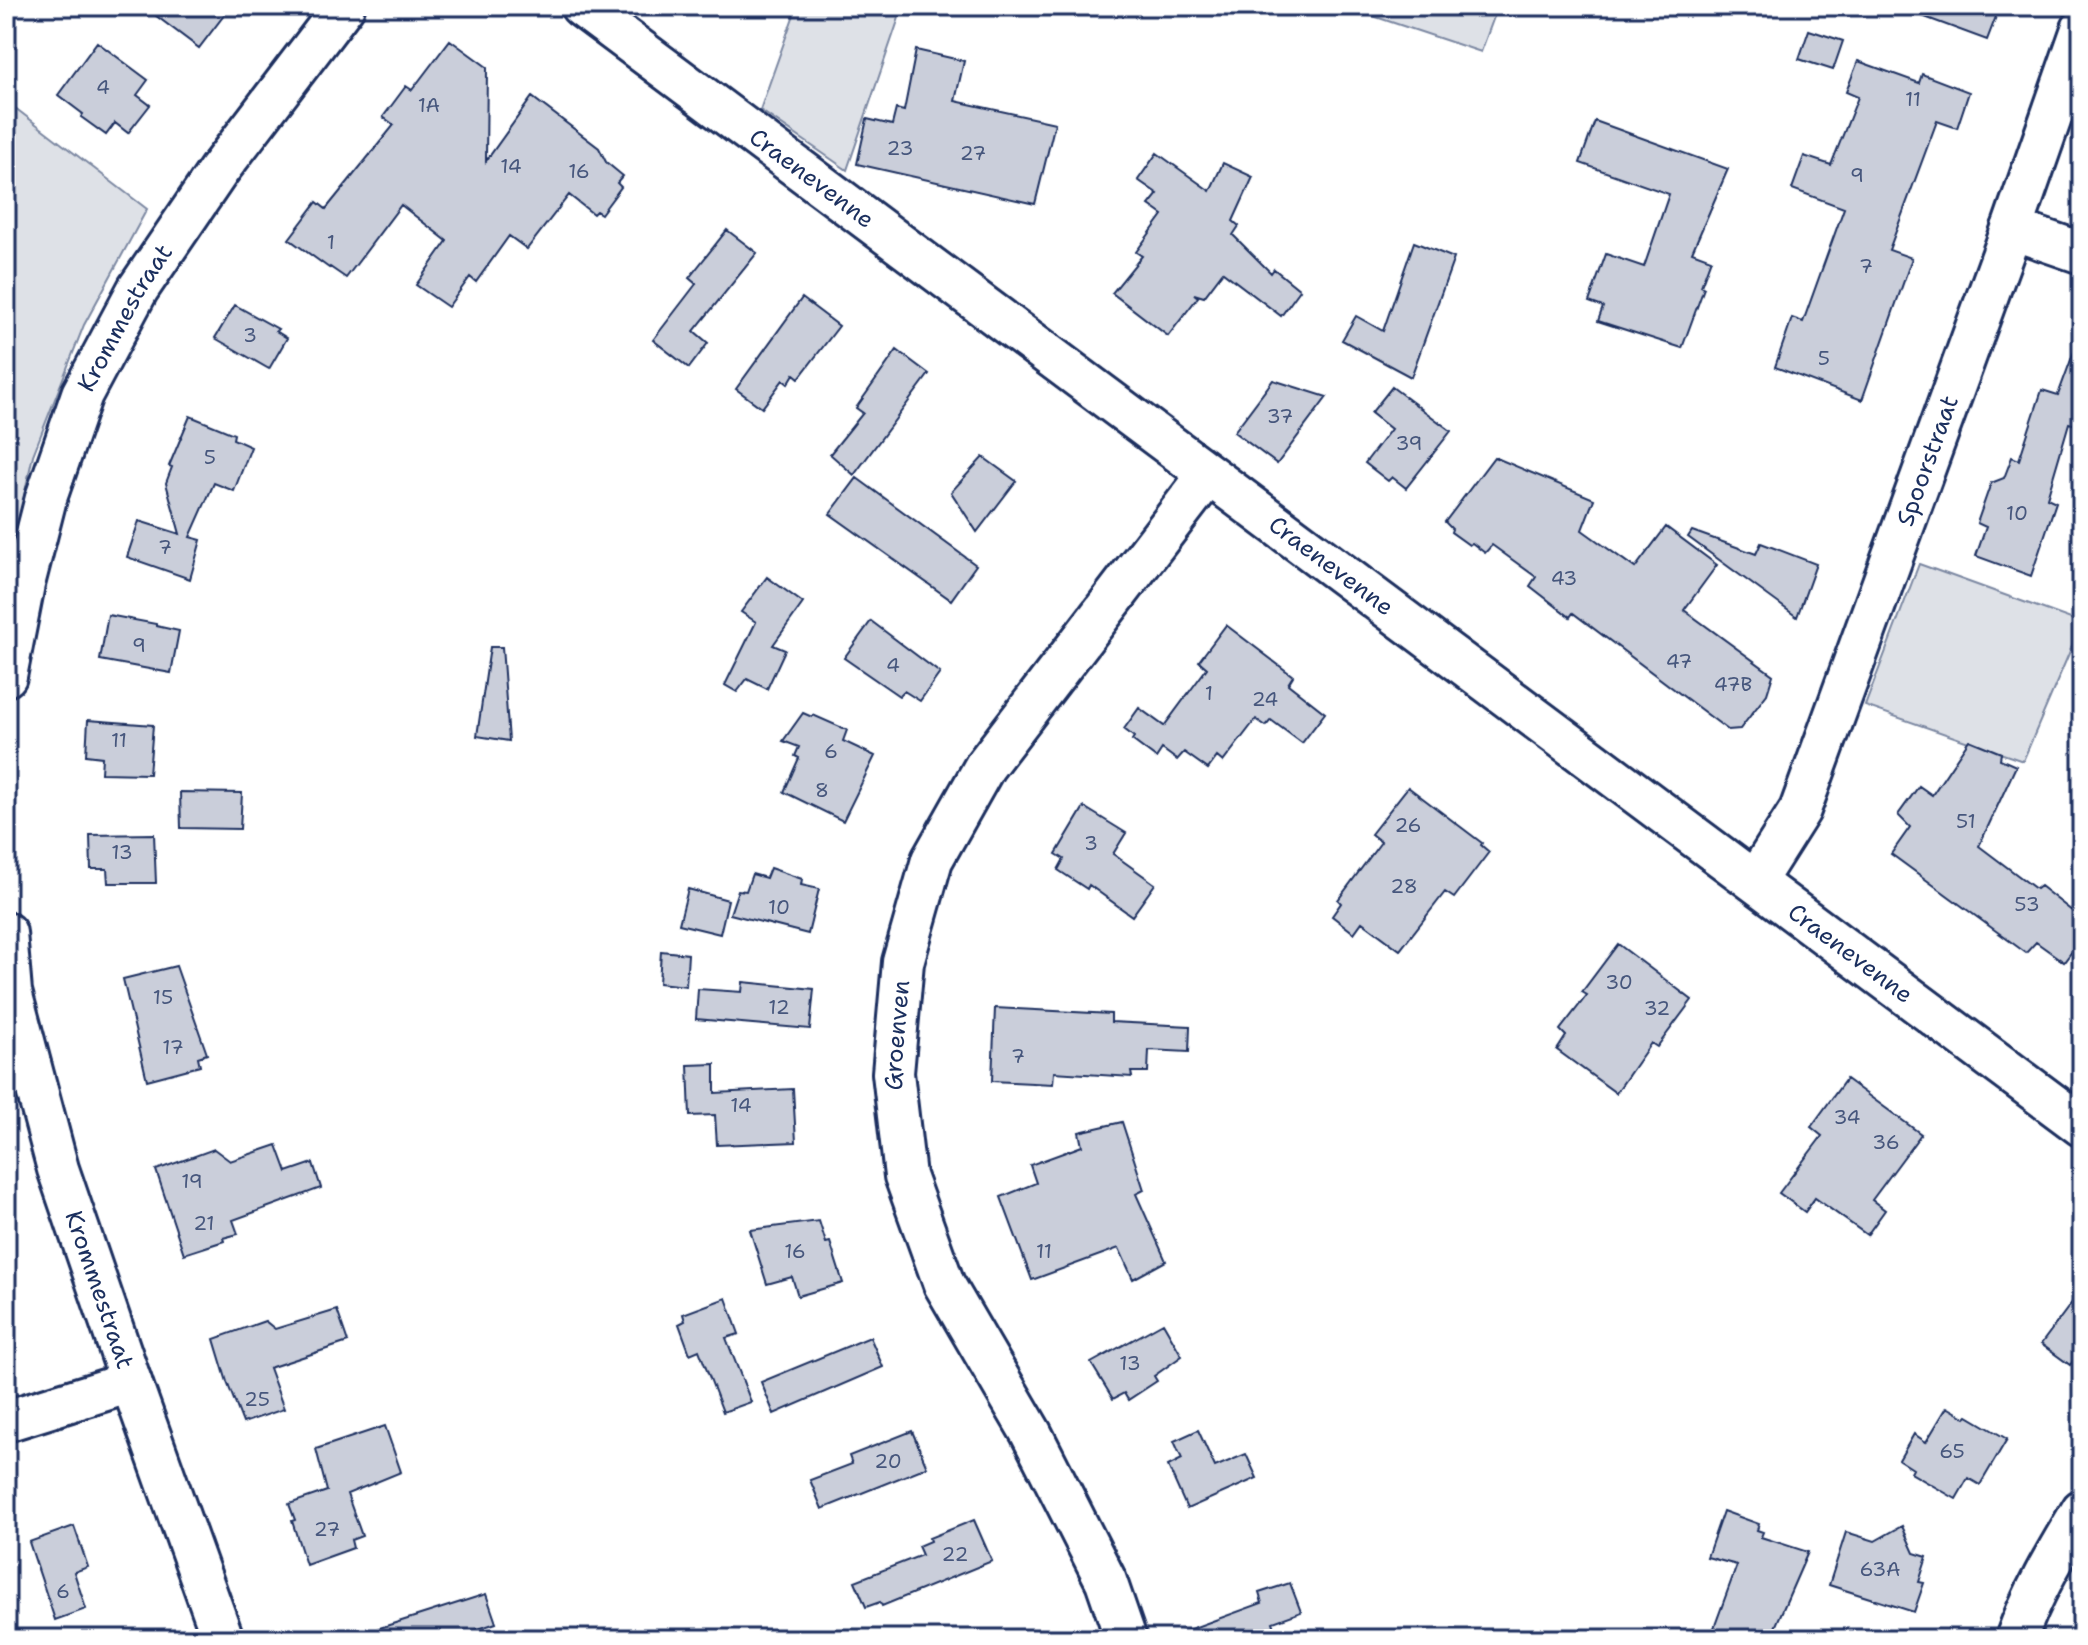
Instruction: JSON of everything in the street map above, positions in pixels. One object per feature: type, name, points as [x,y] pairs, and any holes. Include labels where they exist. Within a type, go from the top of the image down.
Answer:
[{"type":"street","name":"Krommestraat","points":[[6,676],[24,584],[46,498],[82,394],[138,289],[219,170],[344,6]]},
{"type":"street","name":"Craenevenne","points":[[581,6],[2082,1126]]},
{"type":"street","name":"Spoorstraat","points":[[1755,881],[1800,810],[2082,29]]},
{"type":"street","points":[[2012,229],[2082,253]]},
{"type":"street","name":"Groenven","points":[[1126,1639],[1106,1581],[1031,1433],[944,1284],[905,1176],[893,1073],[903,962],[932,860],[985,766],[1208,475]]},
{"type":"street","name":"Krommestraat","points":[[6,933],[11,992],[58,1169],[223,1639]]},
{"type":"street","points":[[6,1421],[131,1382]]},
{"type":"street","points":[[2016,1639],[2026,1609],[2082,1510]]},
{"type":"shaded area","points":[[797,6],[903,6],[847,170],[760,110]]},
{"type":"shaded area","points":[[1343,6],[1498,6],[1481,52]]},
{"type":"shaded area","points":[[6,101],[147,209],[84,325],[33,455],[6,579]]},
{"type":"shaded area","points":[[1919,564],[2082,623],[2023,761],[1865,706]]},
{"type":"building","points":[[143,6],[231,6],[199,48]]},
{"type":"building","points":[[1903,6],[2000,6],[1987,40],[1903,9]]},
{"type":"building","points":[[1809,30],[1843,41],[1833,70],[1799,59]]},
{"type":"building","points":[[450,40],[487,67],[486,161],[532,97],[599,148],[606,162],[623,176],[617,183],[621,187],[601,214],[596,211],[593,214],[569,195],[527,249],[509,236],[476,282],[470,277],[448,307],[416,285],[447,241],[401,205],[346,278],[289,239],[317,202],[326,209],[394,125],[383,117],[406,86],[412,90]]},
{"type":"building","points":[[97,42],[148,80],[137,95],[150,105],[128,133],[115,123],[106,135],[58,95]]},
{"type":"building","points":[[916,50],[964,61],[955,101],[1055,123],[1035,204],[857,164],[867,119],[892,125],[896,109],[904,111]]},
{"type":"building","points":[[1858,61],[1919,83],[1922,74],[1969,92],[1957,128],[1937,121],[1889,250],[1912,258],[1862,400],[1775,367],[1792,318],[1803,322],[1844,208],[1792,189],[1804,156],[1831,165],[1858,97],[1846,92]]},
{"type":"building","points":[[1595,121],[1728,169],[1692,252],[1711,259],[1682,348],[1598,321],[1603,307],[1589,302],[1606,254],[1644,267],[1669,194],[1580,163]]},
{"type":"building","points":[[1157,153],[1210,191],[1223,163],[1253,177],[1233,221],[1239,226],[1233,235],[1271,273],[1274,269],[1300,290],[1281,316],[1223,272],[1204,297],[1194,294],[1198,297],[1168,336],[1112,293],[1142,256],[1136,252],[1163,215],[1149,205],[1158,194],[1138,180]]},
{"type":"building","points":[[727,230],[757,253],[694,331],[708,343],[689,368],[653,340],[696,284],[689,278]]},
{"type":"building","points":[[1414,242],[1454,258],[1411,377],[1342,340],[1356,316],[1383,331]]},
{"type":"building","points":[[802,298],[839,326],[799,378],[794,374],[788,384],[783,380],[762,408],[736,389]]},
{"type":"building","points":[[235,305],[278,329],[276,331],[287,338],[269,369],[215,338]]},
{"type":"building","points":[[2079,338],[2082,338],[2082,427],[2069,423],[2047,498],[2056,502],[2031,576],[1976,556],[1986,527],[1977,523],[1991,483],[2004,478],[2012,457],[2019,460],[2042,390],[2058,395]]},
{"type":"building","points":[[897,350],[929,374],[854,475],[830,454],[863,413],[856,408]]},
{"type":"building","points":[[1273,380],[1327,397],[1277,464],[1234,432]]},
{"type":"building","points":[[1392,387],[1451,431],[1406,488],[1392,477],[1388,481],[1365,463],[1391,429],[1371,413]]},
{"type":"building","points":[[190,416],[234,434],[233,439],[251,447],[234,491],[214,483],[190,537],[201,540],[190,579],[127,557],[139,521],[180,534],[166,483],[172,467],[169,466]]},
{"type":"building","points":[[983,457],[1016,481],[977,532],[951,492]]},
{"type":"building","points":[[1494,457],[1594,499],[1582,530],[1635,568],[1666,527],[1717,565],[1684,610],[1773,675],[1767,694],[1740,729],[1728,730],[1573,613],[1570,617],[1530,586],[1536,577],[1492,545],[1485,553],[1451,532],[1452,529],[1445,522]]},
{"type":"building","points":[[857,478],[976,565],[951,600],[830,514]]},
{"type":"building","points":[[1692,531],[1756,554],[1761,543],[1816,564],[1797,617],[1688,537]]},
{"type":"building","points":[[767,577],[803,603],[773,645],[785,650],[767,689],[747,679],[737,692],[725,685],[756,622],[741,612]]},
{"type":"building","points":[[108,615],[179,631],[171,673],[100,660]]},
{"type":"building","points":[[871,621],[940,673],[920,701],[904,691],[899,696],[844,658]]},
{"type":"building","points":[[1226,625],[1293,676],[1288,684],[1325,713],[1302,743],[1271,720],[1266,726],[1256,719],[1223,762],[1217,757],[1208,769],[1184,752],[1177,760],[1162,749],[1156,758],[1132,740],[1134,737],[1124,729],[1139,708],[1164,726],[1207,668],[1199,661]]},
{"type":"building","points":[[490,647],[502,647],[509,741],[477,736]]},
{"type":"building","points":[[803,713],[847,730],[843,741],[875,756],[843,821],[784,792],[799,758],[795,756],[799,747],[783,741]]},
{"type":"building","points":[[88,720],[153,725],[149,774],[101,773],[102,757],[86,755]]},
{"type":"building","points":[[1969,740],[2001,753],[2000,759],[2016,766],[1979,846],[2036,889],[2040,886],[2082,919],[2082,938],[2064,962],[2036,942],[2026,953],[1891,854],[1910,827],[1898,815],[1919,786],[1932,795]]},
{"type":"building","points":[[1408,787],[1482,843],[1489,852],[1454,898],[1445,892],[1400,950],[1362,922],[1354,933],[1332,916],[1341,903],[1338,900],[1381,842],[1371,834]]},
{"type":"building","points":[[180,792],[242,793],[240,829],[181,828]]},
{"type":"building","points":[[1084,807],[1126,833],[1113,854],[1155,884],[1132,916],[1089,885],[1087,889],[1058,870],[1064,859],[1056,854]]},
{"type":"building","points":[[154,834],[156,883],[108,883],[107,869],[91,869],[90,835]]},
{"type":"building","points":[[770,868],[802,879],[801,885],[819,889],[808,934],[730,914],[738,890],[746,891],[752,874],[766,878]]},
{"type":"building","points":[[688,889],[728,900],[720,934],[679,924]]},
{"type":"building","points":[[1618,944],[1692,1000],[1657,1047],[1651,1043],[1616,1093],[1557,1050],[1566,1036],[1560,1030],[1587,995],[1582,992]]},
{"type":"building","points":[[661,951],[688,954],[686,986],[659,983]]},
{"type":"building","points":[[176,966],[207,1054],[198,1057],[200,1066],[147,1080],[123,979]]},
{"type":"building","points":[[743,982],[814,989],[810,1029],[696,1019],[698,989],[742,992]]},
{"type":"building","points":[[995,1008],[1111,1014],[1111,1022],[1190,1026],[1189,1052],[1149,1050],[1148,1072],[1131,1072],[1132,1077],[1054,1072],[1053,1084],[992,1081]]},
{"type":"building","points":[[715,1064],[715,1093],[793,1089],[796,1142],[717,1145],[715,1115],[690,1116],[688,1065]]},
{"type":"building","points":[[1846,1079],[1921,1134],[1872,1200],[1885,1210],[1867,1235],[1815,1198],[1805,1212],[1779,1193],[1822,1136],[1811,1127]]},
{"type":"building","points":[[1122,1122],[1144,1190],[1136,1194],[1166,1261],[1133,1279],[1119,1248],[1032,1280],[1001,1197],[1036,1183],[1030,1165],[1082,1146],[1079,1132]]},
{"type":"building","points":[[277,1145],[287,1172],[313,1163],[321,1188],[233,1220],[238,1234],[184,1254],[156,1170],[214,1149],[230,1161]]},
{"type":"building","points":[[819,1221],[826,1243],[830,1242],[843,1283],[798,1296],[792,1277],[767,1284],[750,1230]]},
{"type":"building","points":[[2082,1289],[2082,1349],[2070,1365],[2041,1344]]},
{"type":"building","points":[[726,1298],[739,1334],[726,1338],[751,1402],[723,1412],[699,1350],[690,1354],[679,1324],[685,1321],[683,1314]]},
{"type":"building","points":[[337,1310],[348,1342],[269,1368],[284,1409],[243,1423],[214,1339],[265,1321],[275,1329]]},
{"type":"building","points":[[1163,1323],[1182,1356],[1154,1376],[1157,1381],[1128,1400],[1124,1393],[1113,1399],[1091,1363]]},
{"type":"building","points":[[870,1337],[883,1367],[774,1414],[761,1382]]},
{"type":"building","points":[[1947,1407],[2007,1439],[1980,1485],[1968,1478],[1956,1499],[1911,1473],[1913,1469],[1899,1460],[1914,1434],[1926,1442]]},
{"type":"building","points":[[385,1426],[401,1472],[347,1494],[362,1536],[351,1540],[353,1548],[306,1565],[289,1504],[327,1491],[316,1449]]},
{"type":"building","points":[[1198,1430],[1215,1467],[1246,1454],[1257,1478],[1187,1509],[1168,1466],[1182,1459],[1174,1441]]},
{"type":"building","points":[[912,1431],[927,1467],[822,1509],[810,1480],[852,1464],[849,1456]]},
{"type":"building","points":[[1723,1511],[1759,1524],[1757,1530],[1763,1532],[1761,1537],[1808,1552],[1770,1639],[1710,1639],[1737,1565],[1707,1557]]},
{"type":"building","points":[[974,1520],[992,1561],[882,1606],[880,1602],[866,1607],[855,1581],[922,1555],[918,1546],[930,1541],[929,1538]]},
{"type":"building","points":[[74,1526],[88,1567],[74,1572],[86,1609],[55,1620],[29,1542]]},
{"type":"building","points":[[1902,1526],[1914,1553],[1927,1557],[1919,1582],[1924,1583],[1914,1612],[1829,1585],[1846,1532],[1875,1541]]},
{"type":"building","points":[[1290,1583],[1301,1612],[1273,1622],[1279,1639],[1174,1639],[1174,1635],[1262,1603],[1259,1593]]},
{"type":"building","points":[[486,1594],[496,1623],[472,1631],[475,1639],[365,1639],[364,1633]]}]
